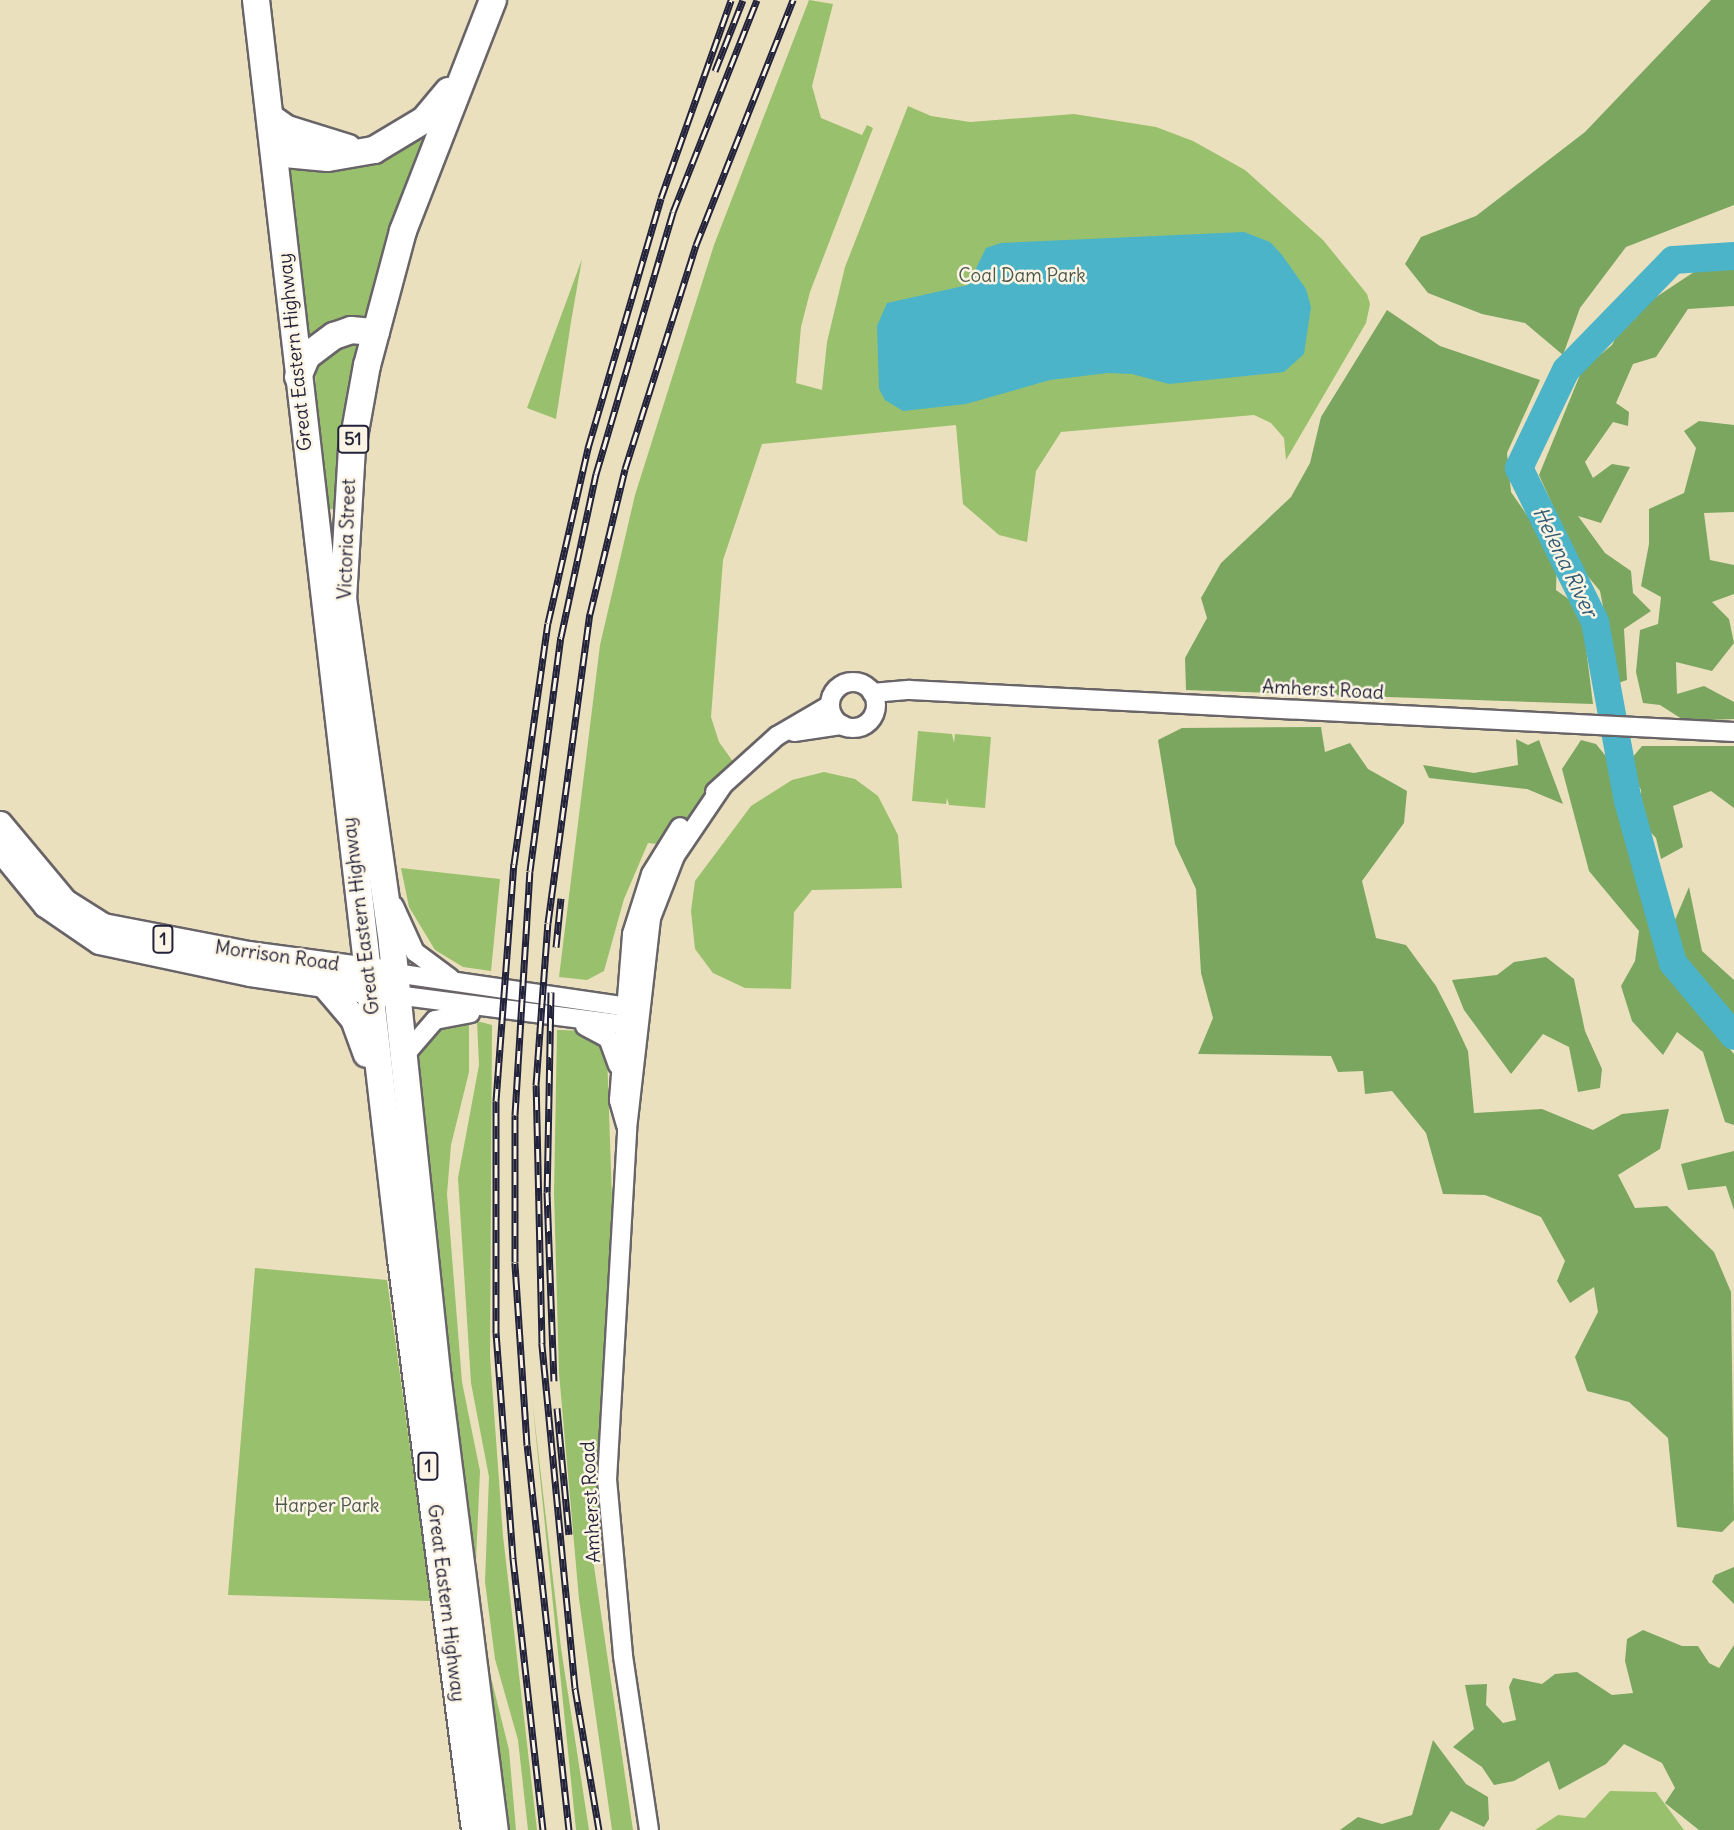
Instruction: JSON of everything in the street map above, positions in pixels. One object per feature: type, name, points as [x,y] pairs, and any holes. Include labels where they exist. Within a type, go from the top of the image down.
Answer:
[{"type":"highway","name":"Great Eastern Highway","points":[[256,0],[298,377],[383,982],[404,1056],[437,1373],[495,1830]]},
{"type":"highway","name":"Victoria Street","points":[[383,982],[383,877],[342,598],[352,448],[376,332],[402,231],[494,0]]},
{"type":"highway","points":[[274,153],[328,158],[374,150],[425,120],[443,99],[481,32]]},
{"type":"highway","points":[[271,118],[310,138],[374,150]]},
{"type":"highway","points":[[298,377],[307,356],[318,345],[351,330],[376,332]]},
{"type":"highway","name":"Great Eastern Highway","points":[[383,982],[381,1080],[475,1830]]},
{"type":"highway","points":[[326,986],[354,1019],[371,1067],[381,1080]]},
{"type":"main road","name":"Morrison Road","points":[[0,823],[65,901],[103,925],[383,982]]},
{"type":"main road","name":"Morrison Road","points":[[0,850],[46,905],[99,942],[326,986],[383,982]]},
{"type":"street","points":[[842,725],[830,705],[837,689],[848,683],[861,684],[872,694],[874,713]]},
{"type":"street","points":[[777,736],[842,725],[861,727],[874,713],[910,690]]},
{"type":"street","name":"Amherst Road","points":[[872,694],[910,690],[1734,732]]},
{"type":"street","name":"Amherst Road","points":[[633,1007],[630,947],[640,904],[659,858],[687,818],[777,736],[830,705]]},
{"type":"street","name":"Amherst Road","points":[[627,1129],[619,1100],[645,945],[663,880],[682,842],[723,785]]},
{"type":"street","points":[[383,877],[415,952],[456,981]]},
{"type":"street","points":[[567,998],[611,990],[621,978],[630,947]]},
{"type":"street","name":"Morrison Road","points":[[383,982],[456,981],[633,1007]]},
{"type":"street","name":"Morrison Road","points":[[383,982],[486,1007],[631,1026]]},
{"type":"street","points":[[404,1056],[435,1020],[475,1013],[486,1007]]},
{"type":"street","points":[[570,1018],[608,1038],[618,1063],[619,1100]]},
{"type":"street","name":"Amherst Road","points":[[631,1026],[607,1479],[623,1655],[649,1830]]},
{"type":"green space","name":"Coal Dam Park","points":[[809,0],[833,4],[812,86],[821,118],[862,135],[867,125],[873,128],[810,292],[801,327],[796,383],[822,390],[827,342],[845,267],[908,106],[931,116],[970,122],[1074,114],[1156,127],[1193,141],[1245,170],[1323,240],[1367,294],[1370,304],[1366,323],[1286,460],[1284,438],[1271,423],[1254,415],[1061,432],[1036,471],[1027,542],[999,535],[963,504],[956,425],[762,444],[723,560],[711,717],[719,742],[739,770],[698,806],[667,845],[648,843],[624,899],[604,971],[587,980],[559,977],[600,645],[635,495],[714,245]]},
{"type":"green space","points":[[1711,0],[1734,0],[1734,205],[1626,247],[1580,308],[1563,355],[1525,323],[1482,314],[1428,293],[1405,264],[1421,237],[1476,216],[1585,132]]},
{"type":"green space","points":[[436,112],[366,327],[310,350],[279,156],[331,162]]},
{"type":"green space","points":[[582,259],[571,322],[556,419],[527,408]]},
{"type":"green space","points":[[1734,264],[1734,306],[1688,309],[1656,357],[1633,364],[1616,403],[1629,412],[1628,426],[1613,422],[1585,462],[1593,478],[1612,464],[1630,467],[1601,523],[1578,516],[1605,553],[1631,571],[1633,593],[1651,611],[1624,629],[1627,680],[1618,683],[1600,591],[1581,568],[1539,475],[1582,370],[1612,345],[1626,317],[1697,270]]},
{"type":"green space","points":[[1387,310],[1440,346],[1540,380],[1507,453],[1511,492],[1557,559],[1556,590],[1581,608],[1593,704],[1186,690],[1185,658],[1207,618],[1201,598],[1221,563],[1291,497],[1310,463],[1321,417]]},
{"type":"green space","points":[[364,340],[335,509],[321,510],[315,370],[324,348]]},
{"type":"green space","points":[[1699,421],[1734,425],[1734,512],[1704,513],[1710,560],[1734,565],[1734,594],[1712,602],[1729,619],[1734,643],[1712,671],[1676,662],[1677,694],[1704,686],[1734,702],[1734,719],[1685,721],[1660,705],[1643,703],[1636,672],[1640,630],[1658,624],[1661,597],[1641,586],[1649,544],[1649,509],[1684,493],[1696,448],[1684,431]]},
{"type":"green space","points":[[1321,727],[1325,752],[1350,743],[1368,769],[1407,791],[1404,823],[1362,881],[1376,938],[1406,945],[1436,986],[1453,1019],[1468,1051],[1474,1113],[1542,1109],[1593,1130],[1622,1114],[1669,1109],[1660,1149],[1618,1175],[1635,1208],[1667,1206],[1714,1252],[1731,1292],[1734,1520],[1722,1532],[1677,1527],[1668,1438],[1629,1402],[1587,1391],[1575,1357],[1598,1312],[1594,1287],[1570,1303],[1557,1281],[1565,1261],[1541,1217],[1485,1195],[1443,1194],[1426,1133],[1392,1091],[1365,1094],[1363,1071],[1338,1072],[1331,1056],[1198,1054],[1213,1018],[1201,973],[1196,889],[1175,844],[1158,740],[1182,728]]},
{"type":"green space","points":[[918,731],[952,734],[954,743],[955,734],[991,737],[985,808],[949,805],[947,798],[946,804],[912,801]]},
{"type":"green space","points":[[1516,739],[1528,745],[1539,740],[1563,804],[1527,789],[1429,778],[1423,765],[1474,773],[1518,765]]},
{"type":"green space","points":[[1581,740],[1596,744],[1613,765],[1648,903],[1676,985],[1734,1054],[1734,1125],[1725,1122],[1703,1052],[1677,1032],[1663,1055],[1632,1021],[1621,986],[1635,961],[1639,931],[1589,871],[1562,769]]},
{"type":"green space","points":[[1642,746],[1734,746],[1734,808],[1711,791],[1673,806],[1683,847],[1661,859],[1656,838],[1639,820],[1641,790],[1627,764]]},
{"type":"green space","points":[[824,772],[855,779],[878,796],[898,835],[902,888],[812,890],[794,912],[791,989],[745,988],[713,973],[695,949],[691,911],[695,881],[751,806],[792,780]]},
{"type":"green space","points":[[401,868],[500,879],[491,971],[463,967],[435,950],[409,907]]},
{"type":"green space","points":[[1689,887],[1702,951],[1734,980],[1734,1027],[1689,972],[1672,927]]},
{"type":"green space","points":[[1546,957],[1574,979],[1585,1031],[1602,1069],[1600,1088],[1578,1092],[1569,1047],[1543,1034],[1511,1074],[1464,1010],[1452,980],[1497,975],[1514,962]]},
{"type":"green space","points":[[469,1018],[469,1072],[451,1145],[447,1194],[462,1382],[480,1471],[475,1583],[484,1649],[509,1750],[516,1830],[502,1830],[445,1377],[414,1059],[432,1025]]},
{"type":"green space","points":[[477,1021],[492,1025],[490,1356],[503,1536],[537,1830],[528,1830],[518,1740],[495,1659],[485,1582],[489,1477],[471,1383],[458,1178],[479,1065]]},
{"type":"green space","points":[[557,1030],[591,1031],[604,1043],[607,1054],[613,1228],[596,1474],[601,1535],[590,1539],[633,1830],[612,1830],[579,1599],[559,1373],[554,1193]]},
{"type":"green space","points":[[1734,1151],[1734,1210],[1726,1186],[1688,1190],[1681,1164]]},
{"type":"green space","name":"Harper Park","points":[[255,1268],[387,1280],[431,1601],[228,1595]]},
{"type":"green space","points":[[532,1398],[561,1648],[589,1830],[576,1830]]},
{"type":"green space","points":[[1734,1567],[1734,1604],[1712,1582],[1715,1575]]},
{"type":"green space","points":[[1643,1630],[1682,1646],[1698,1646],[1709,1663],[1719,1668],[1734,1645],[1734,1830],[1699,1830],[1665,1803],[1675,1788],[1662,1763],[1624,1744],[1606,1764],[1559,1790],[1549,1761],[1514,1781],[1494,1785],[1482,1767],[1453,1747],[1474,1729],[1465,1685],[1487,1684],[1486,1705],[1503,1723],[1516,1720],[1509,1687],[1513,1678],[1542,1684],[1555,1674],[1577,1672],[1612,1695],[1633,1693],[1625,1661],[1627,1639]]},
{"type":"green space","points":[[1433,1740],[1466,1784],[1488,1797],[1489,1819],[1484,1827],[1451,1811],[1439,1830],[1340,1830],[1358,1817],[1382,1824],[1412,1815]]},
{"type":"green space","points":[[1610,1791],[1656,1792],[1684,1830],[1535,1830],[1558,1815],[1585,1818]]},
{"type":"water","points":[[1244,232],[1270,242],[1306,289],[1311,307],[1304,354],[1284,372],[1169,384],[1132,374],[1108,373],[1050,380],[966,404],[903,411],[885,400],[879,389],[877,326],[887,303],[968,285],[986,248],[1001,243]]},
{"type":"waterway","name":"Helena River","points":[[1734,256],[1673,260],[1566,370],[1519,468],[1595,622],[1628,801],[1673,963],[1734,1036]]},
{"type":"railway","points":[[543,1830],[513,1558],[496,1333],[496,1101],[514,864],[548,623],[588,448],[661,198],[731,0]]},
{"type":"railway","points":[[715,71],[743,0]]},
{"type":"railway","points":[[569,1830],[527,1445],[515,1262],[515,1115],[530,871],[561,637],[596,474],[673,212],[757,0]]},
{"type":"railway","points":[[599,1830],[575,1688],[542,1343],[536,1085],[548,923],[590,614],[625,469],[696,245],[793,0]]},
{"type":"railway","points":[[556,947],[561,898]]},
{"type":"railway","points":[[551,992],[547,1192],[554,1381]]},
{"type":"railway","points":[[557,1408],[569,1534]]}]
